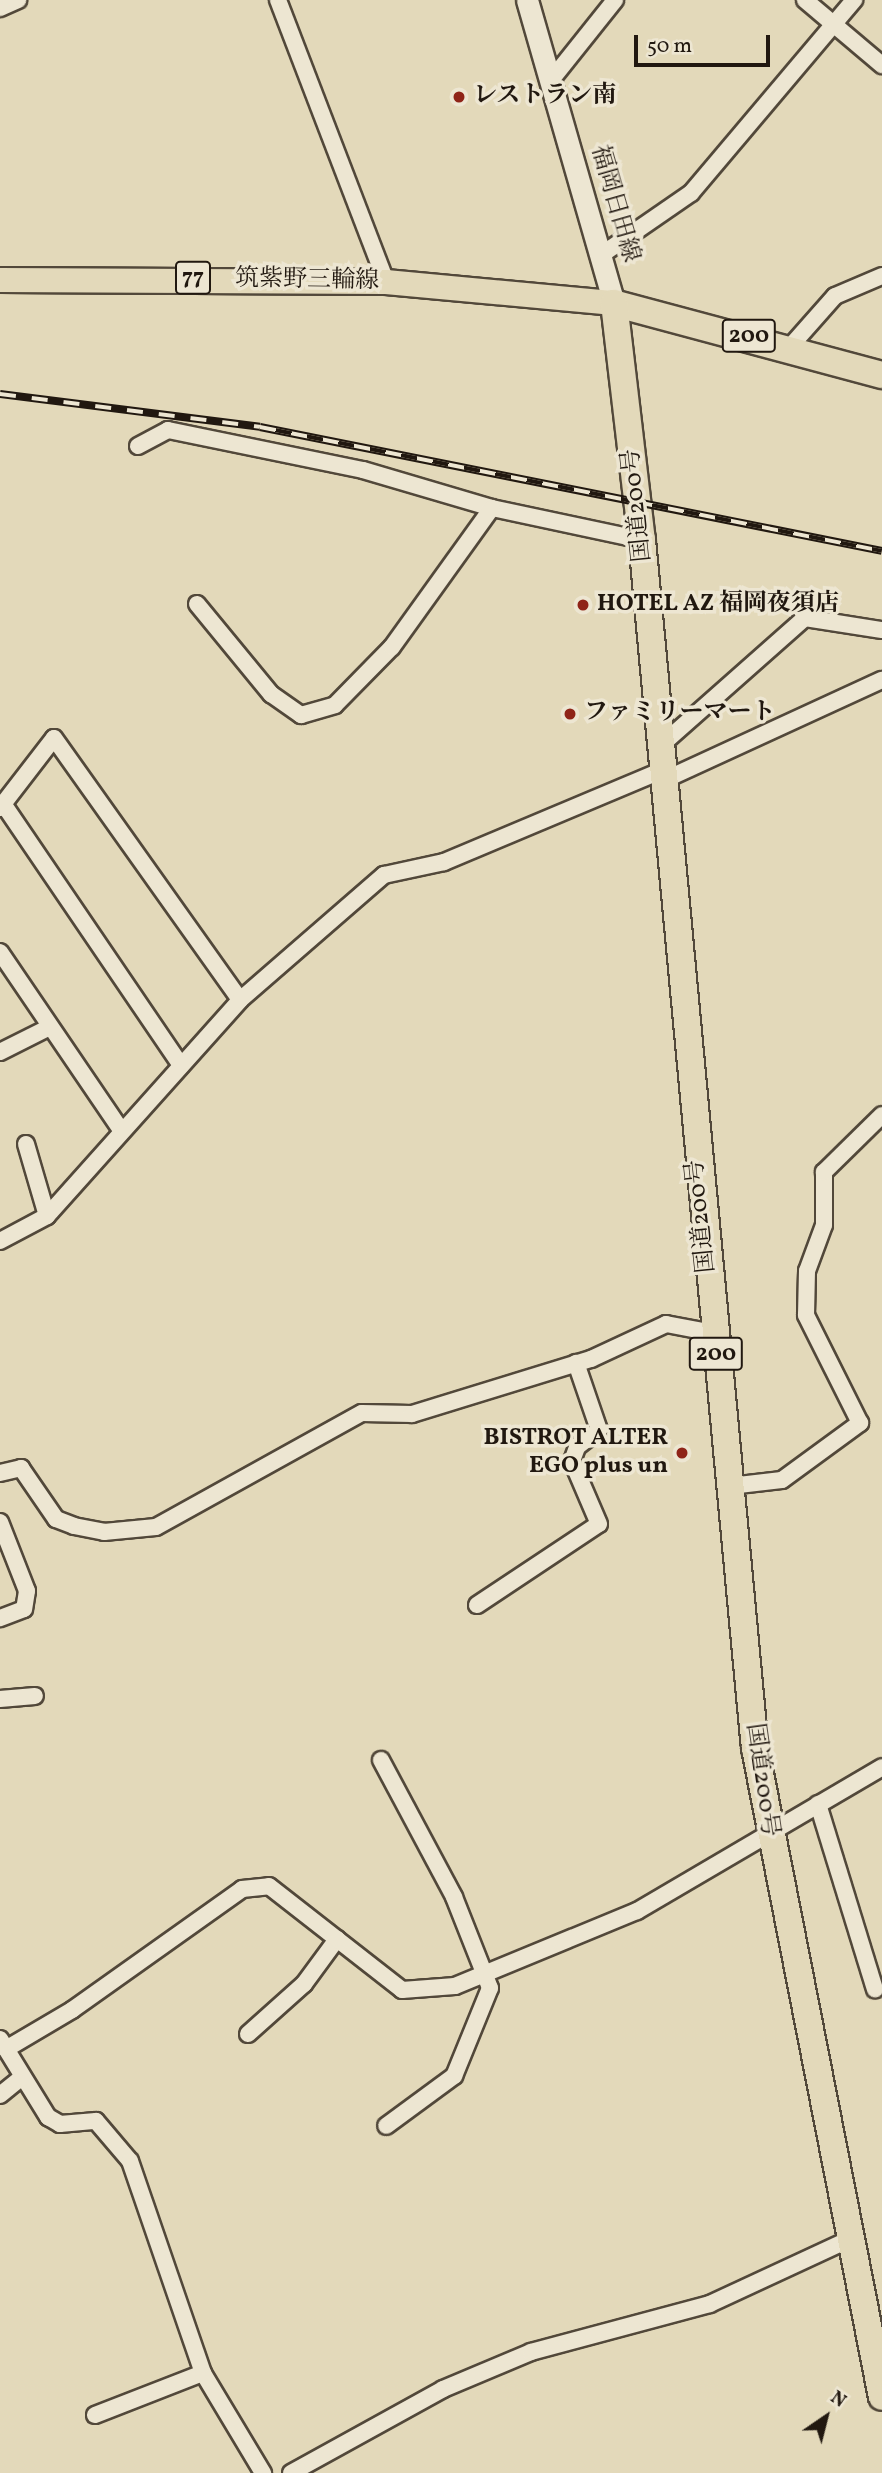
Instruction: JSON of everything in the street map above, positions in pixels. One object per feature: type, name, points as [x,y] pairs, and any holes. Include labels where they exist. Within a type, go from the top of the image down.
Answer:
[{"type":"highway","name":"200","points":[[614,303],[882,375]]},
{"type":"highway","name":"国道200号","points":[[614,303],[642,540],[714,1333],[769,1835],[882,2397]]},
{"type":"main road","name":"福岡日田線","points":[[527,0],[552,79],[614,303]]},
{"type":"main road","name":"筑紫野三輪線","points":[[0,280],[386,282],[614,303]]},
{"type":"street","points":[[0,8],[18,0]]},
{"type":"street","points":[[278,0],[386,282]]},
{"type":"street","points":[[552,79],[615,0]]},
{"type":"street","points":[[805,0],[882,65]]},
{"type":"street","points":[[601,255],[691,193],[854,0]]},
{"type":"street","points":[[789,348],[835,296],[882,276]]},
{"type":"street","points":[[138,446],[168,430],[363,470],[492,508],[642,540]]},
{"type":"street","points":[[197,604],[271,694],[302,715],[335,705],[392,648],[492,508]]},
{"type":"street","points":[[661,766],[805,618],[882,630]]},
{"type":"street","points":[[0,1241],[47,1216],[121,1130],[240,1000],[384,875],[444,862],[661,766],[882,680]]},
{"type":"street","points":[[181,1065],[2,806],[54,737],[240,1000]]},
{"type":"street","points":[[0,952],[121,1130]]},
{"type":"street","points":[[0,1052],[50,1027]]},
{"type":"street","points":[[730,1486],[782,1480],[860,1423],[806,1315],[807,1271],[824,1225],[824,1172],[882,1115]]},
{"type":"street","points":[[26,1144],[47,1216]]},
{"type":"street","points":[[0,1473],[21,1468],[56,1519],[74,1526],[104,1532],[156,1527],[362,1413],[412,1415],[576,1363],[666,1324],[714,1333]]},
{"type":"street","points":[[477,1605],[599,1524],[572,1461],[577,1447],[599,1430],[576,1363]]},
{"type":"street","points":[[0,1522],[27,1591],[24,1609],[0,1618]]},
{"type":"street","points":[[0,1699],[35,1696]]},
{"type":"street","points":[[381,1760],[487,1973],[490,1988],[454,2076],[386,2126]]},
{"type":"street","points":[[263,2473],[202,2373],[130,2161],[96,2121],[60,2124],[48,2117],[3,2044],[242,1889],[270,1886],[402,1990],[455,1986],[637,1911],[882,1767]]},
{"type":"street","points":[[818,1804],[875,1989]]},
{"type":"street","points":[[248,2034],[304,1984],[337,1939]]},
{"type":"street","points":[[0,2095],[22,2077]]},
{"type":"street","points":[[291,2473],[443,2389],[531,2352],[710,2304],[850,2239]]},
{"type":"street","points":[[95,2415],[202,2373]]},
{"type":"railway","points":[[0,394],[260,427],[882,551]]},
{"type":"place","name":"レストラン南","points":[[459,97]]},
{"type":"place","name":"HOTEL AZ 福岡夜須店","points":[[583,605]]},
{"type":"place","name":"ファミリーマート","points":[[570,714]]},
{"type":"place","name":"BISTROT ALTER EGO plus un","points":[[682,1453]]}]
